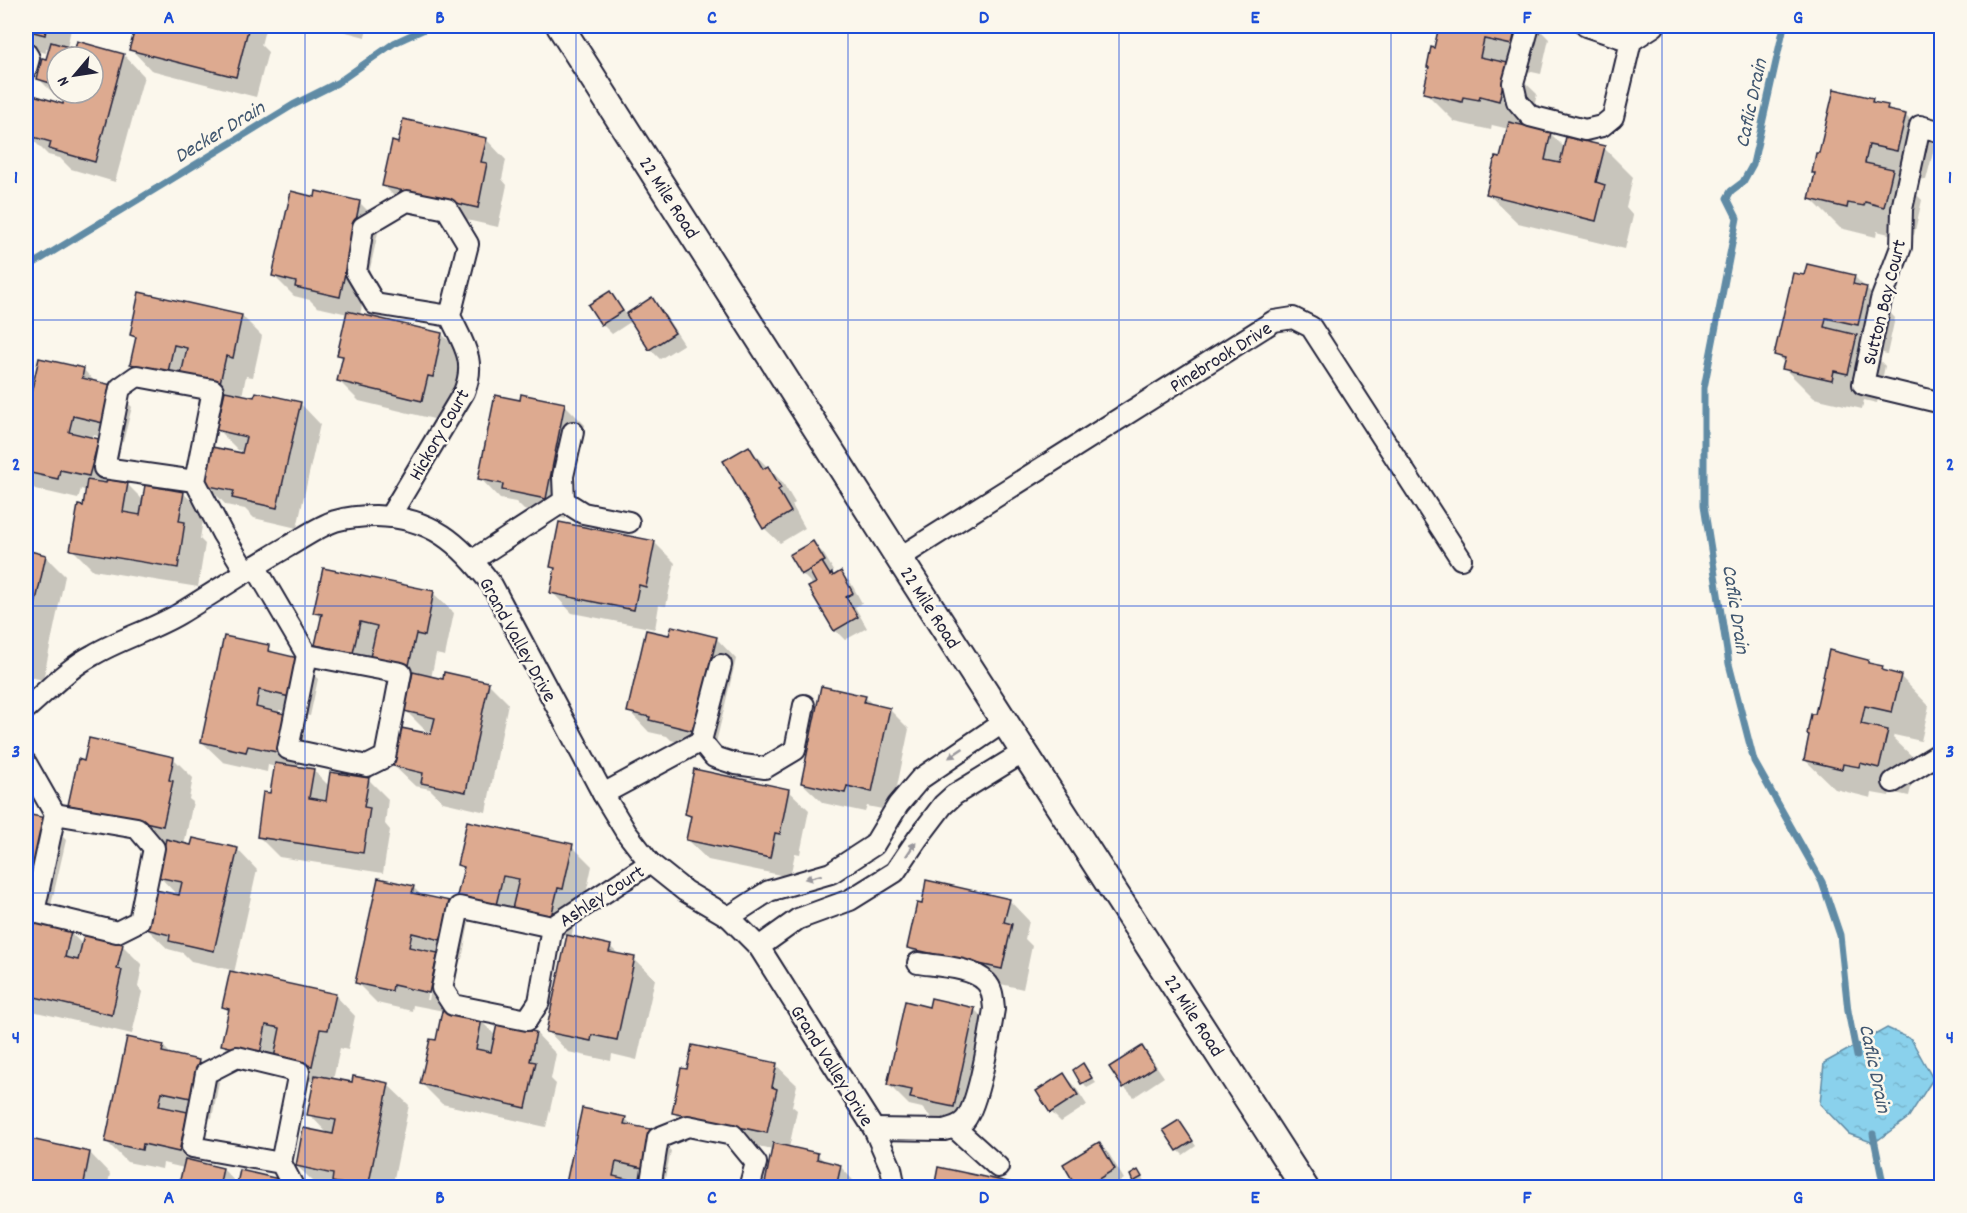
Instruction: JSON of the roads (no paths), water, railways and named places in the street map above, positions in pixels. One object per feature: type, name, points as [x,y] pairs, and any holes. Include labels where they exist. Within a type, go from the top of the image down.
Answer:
[{"type":"street","name":"22 Mile Road","points":[[560,26],[1305,1188]]},
{"type":"street","points":[[1529,26],[1513,83],[1517,101],[1530,116],[1585,130],[1602,126],[1613,117],[1631,41],[1654,26]]},
{"type":"street","points":[[1586,26],[1631,41]]},
{"type":"street","points":[[26,53],[29,58],[26,69]]},
{"type":"street","name":"Sutton Bay Court","points":[[1941,132],[1920,126],[1902,209],[1901,247],[1881,300],[1863,384],[1941,403]]},
{"type":"street","points":[[407,201],[447,209],[468,244],[450,316],[375,304],[356,272],[363,227],[407,201]]},
{"type":"street","name":"Hickory Court","points":[[390,516],[464,392],[470,378],[470,361],[450,316]]},
{"type":"street","name":"Pinebrook Drive","points":[[899,558],[1274,321],[1293,318],[1311,327],[1461,560]]},
{"type":"street","points":[[195,481],[105,468],[120,388],[136,376],[213,390],[195,481],[222,533],[250,569],[308,655],[402,673],[385,757],[367,766],[288,749],[308,655]]},
{"type":"street","points":[[564,501],[562,476],[573,432]]},
{"type":"street","points":[[564,501],[583,513],[629,522]]},
{"type":"street","points":[[473,560],[564,501]]},
{"type":"street","name":"Grand Valley Drive","points":[[26,709],[93,654],[177,615],[250,569],[334,521],[359,516],[390,516],[420,523],[438,531],[456,543],[473,560],[492,585],[603,794],[626,832],[650,863],[685,891],[729,917],[759,947],[874,1129],[891,1168],[895,1188]]},
{"type":"street","points":[[603,794],[701,741],[720,664]]},
{"type":"street","points":[[701,741],[714,757],[736,764],[765,768],[795,750],[804,705]]},
{"type":"street","points":[[729,917],[769,891],[831,873],[874,845],[898,805],[920,779],[1005,721]]},
{"type":"street","points":[[759,947],[798,919],[850,900],[895,872],[943,805],[954,795],[1024,752]]},
{"type":"street","points":[[1893,782],[1941,752]]},
{"type":"street","points":[[26,764],[55,814],[34,912],[117,932],[139,921],[154,848],[137,828],[55,814]]},
{"type":"street","points":[[874,845],[895,872]]},
{"type":"street","name":"Ashley Court","points":[[552,927],[539,1002],[527,1020],[453,1005],[442,988],[459,907],[552,927],[650,863]]},
{"type":"street","points":[[874,1129],[929,1131],[955,1128],[965,1120],[974,1105],[994,1009],[992,993],[986,982],[974,973],[918,963]]},
{"type":"street","points":[[281,1163],[192,1147],[206,1073],[237,1057],[299,1071],[281,1163],[294,1188]]},
{"type":"street","points":[[650,1188],[658,1138],[688,1126],[733,1135],[756,1163],[748,1188]]},
{"type":"street","points":[[955,1128],[998,1167]]},
{"type":"water","points":[[1887,1028],[1911,1039],[1933,1079],[1908,1118],[1874,1143],[1849,1134],[1820,1104],[1824,1063]]},
{"type":"waterway","name":"Decker Drain","points":[[26,268],[293,105],[337,83],[394,43],[431,26]]},
{"type":"waterway","name":"Caflic Drain","points":[[1784,26],[1753,164],[1743,182],[1731,191],[1727,198],[1737,218],[1704,388],[1704,505],[1729,664],[1754,761],[1822,882],[1840,935],[1848,1011],[1857,1056]]},
{"type":"waterway","name":"Caflic Drain","points":[[1873,1134],[1884,1188]]}]
